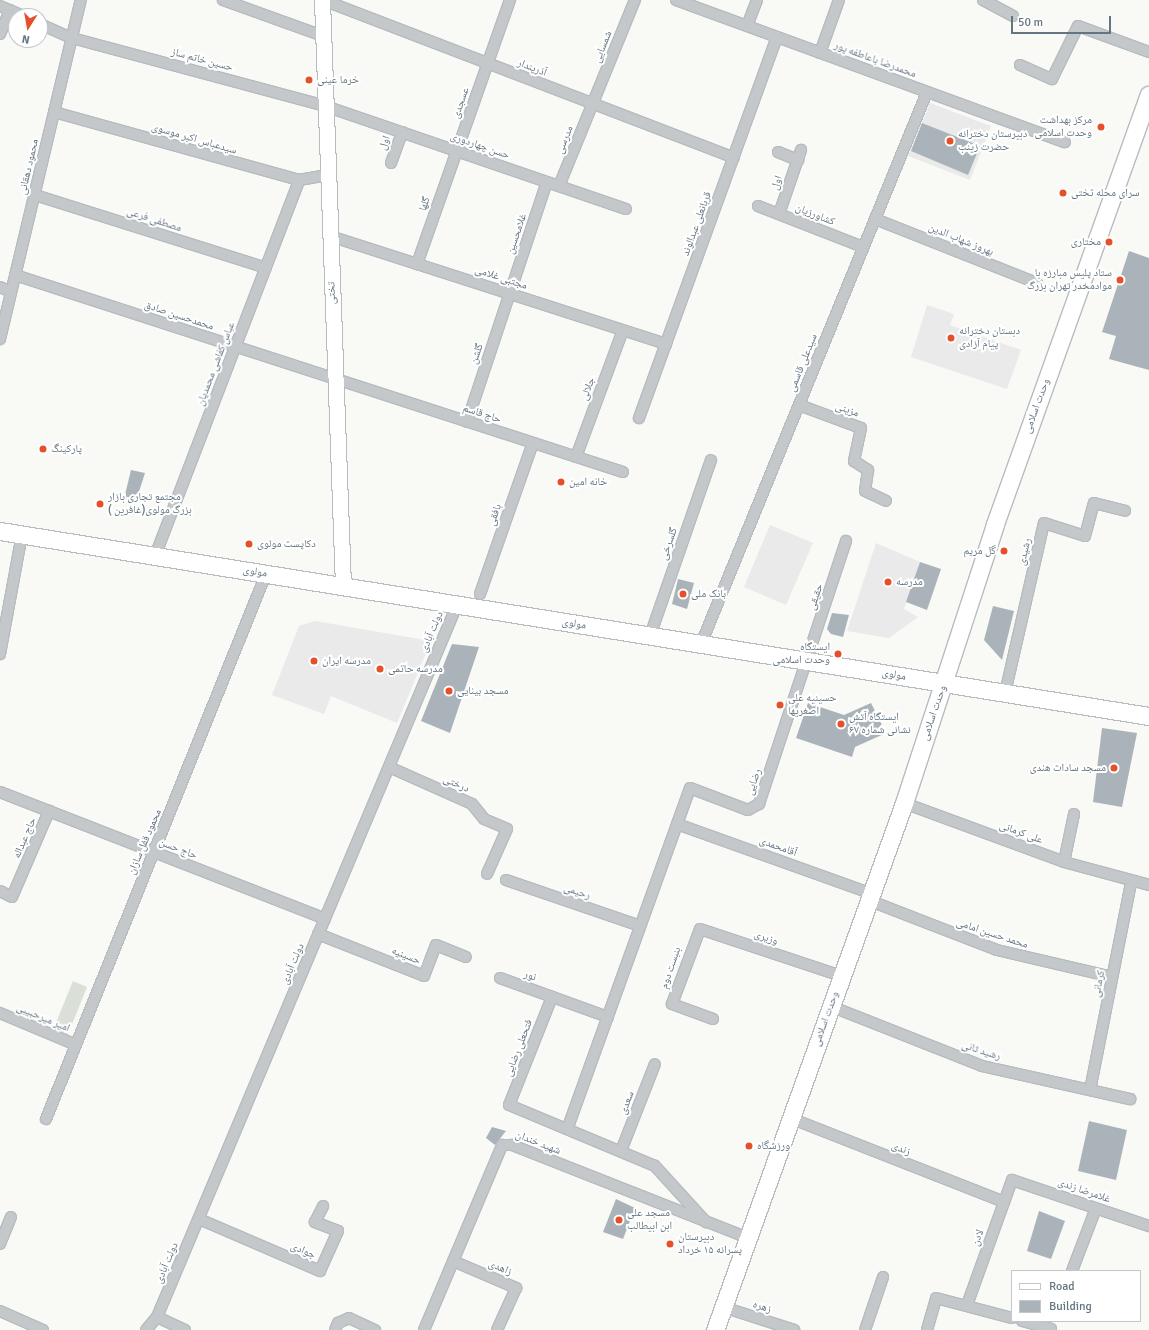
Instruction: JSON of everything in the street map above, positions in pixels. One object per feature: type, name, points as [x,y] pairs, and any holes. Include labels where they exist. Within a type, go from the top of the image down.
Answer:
[{"type":"main road","name":"تختی","points":[[322,0],[343,586]]},
{"type":"main road","name":"وحدت اسلامی","points":[[715,1330],[869,897],[904,803],[945,684],[995,524],[1149,96]]},
{"type":"main road","name":"مولوی","points":[[0,531],[1149,716]]},
{"type":"street","name":"محمود دهقانی","points":[[0,339],[81,0]]},
{"type":"street","points":[[223,0],[323,36]]},
{"type":"street","name":"آذرپندار","points":[[322,0],[734,158]]},
{"type":"street","name":"عسجدی","points":[[457,151],[510,0]]},
{"type":"street","name":"شمسایی","points":[[592,103],[635,0]]},
{"type":"street","name":"محمدرضا باعاطفه پور","points":[[676,0],[1065,142]]},
{"type":"street","points":[[747,26],[756,0]]},
{"type":"street","points":[[820,53],[839,0]]},
{"type":"street","points":[[983,0],[1013,16]]},
{"type":"street","points":[[0,34],[8,15]]},
{"type":"street","points":[[1020,65],[1052,79],[1078,26],[1149,52]]},
{"type":"street","name":"حسین خاتم ساز","points":[[48,28],[72,38],[325,106]]},
{"type":"street","name":"قربانعلی عبدالوند","points":[[639,418],[777,37]]},
{"type":"street","name":"سیدعلی قاسمی","points":[[701,644],[927,92]]},
{"type":"street","name":"مدرسی","points":[[559,186],[592,103]]},
{"type":"street","name":"حسن چهاردوری","points":[[325,106],[626,209]]},
{"type":"street","name":"سیدعباس اکبر موسوی","points":[[54,112],[299,180],[328,175]]},
{"type":"street","name":"اول","points":[[390,163],[402,132]]},
{"type":"street","name":"گلها","points":[[417,264],[457,151]]},
{"type":"street","name":"اول","points":[[778,152],[799,155],[780,214]]},
{"type":"street","name":"عباس کفاشی محمدیان","points":[[155,556],[299,180]]},
{"type":"street","name":"غلامحسین","points":[[510,294],[547,182]]},
{"type":"street","name":"مصطفی فرعی","points":[[35,194],[266,268]]},
{"type":"street","name":"کشاورزیان","points":[[758,206],[863,247]]},
{"type":"street","name":"بهروز شهاب الدین","points":[[875,219],[1037,283]]},
{"type":"street","name":"مجتبی غلامی","points":[[330,236],[666,344]]},
{"type":"street","name":"محمدحسین صادق","points":[[15,275],[335,379]]},
{"type":"street","points":[[0,287],[11,292]]},
{"type":"street","name":"گلشن","points":[[466,422],[510,294]]},
{"type":"street","name":"جلالی","points":[[576,457],[623,330]]},
{"type":"street","name":"حاج قاسم","points":[[335,379],[623,472]]},
{"type":"street","name":"مزینی","points":[[799,405],[861,428],[854,462],[868,470],[865,491],[886,501]]},
{"type":"street","name":"بافقی","points":[[480,594],[533,443]]},
{"type":"street","name":"گلسرخی","points":[[650,636],[711,460]]},
{"type":"street","name":"رشیدی","points":[[1004,693],[1044,523],[1085,536],[1094,503],[1125,510]]},
{"type":"street","points":[[0,654],[22,534]]},
{"type":"street","name":"حقیقی","points":[[808,661],[846,541]]},
{"type":"street","name":"محمود قفل سازان","points":[[46,1119],[266,574]]},
{"type":"street","name":"دولت آبادی","points":[[146,1330],[157,1318],[457,605]]},
{"type":"street","name":"رضایی","points":[[677,824],[690,788],[748,810],[756,807],[808,661]]},
{"type":"street","name":"درختی","points":[[389,767],[472,804],[484,819],[507,829],[488,874]]},
{"type":"street","name":"حاج حسن","points":[[0,792],[325,919]]},
{"type":"street","name":"علی کرمانی","points":[[904,803],[1064,862],[1130,882],[1149,885]]},
{"type":"street","name":"حاج عبداله","points":[[0,891],[12,897],[49,811]]},
{"type":"street","points":[[1064,862],[1074,814]]},
{"type":"street","points":[[568,1127],[677,824]]},
{"type":"street","name":"آقامحمدی","points":[[677,824],[869,897]]},
{"type":"street","name":"رحیمی","points":[[506,880],[640,926]]},
{"type":"street","name":"کرمانی","points":[[1090,1090],[1130,882]]},
{"type":"street","name":"محمد حسین امامی","points":[[869,897],[997,950],[1112,977]]},
{"type":"street","name":"وزیری","points":[[692,944],[696,931],[706,930],[841,976]]},
{"type":"street","name":"حسینیه","points":[[318,934],[424,976],[436,945],[466,957]]},
{"type":"street","name":"بنبست دوم","points":[[692,944],[672,1004],[713,1019]]},
{"type":"street","name":"نور","points":[[500,978],[552,997]]},
{"type":"street","points":[[552,997],[608,1017]]},
{"type":"street","name":"فتحعلی رضایی","points":[[552,997],[510,1105],[568,1127],[654,1166],[708,1224]]},
{"type":"street","name":"رشید ثانی","points":[[830,1006],[982,1066],[1130,1099]]},
{"type":"street","name":"امیر میرحبیبی","points":[[0,1013],[76,1045]]},
{"type":"street","name":"سعدی","points":[[621,1151],[655,1064]]},
{"type":"street","name":"زندی","points":[[790,1118],[1004,1202]]},
{"type":"street","name":"شهید خندان","points":[[424,1330],[497,1155],[506,1144],[708,1224],[748,1238]]},
{"type":"street","name":"لادن","points":[[967,1306],[1012,1180]]},
{"type":"street","name":"غلامرضا زندی","points":[[1012,1180],[1149,1226]]},
{"type":"street","name":"جوادی","points":[[199,1219],[320,1271],[338,1231],[315,1222],[323,1206]]},
{"type":"street","points":[[1072,1270],[1096,1208]]},
{"type":"street","points":[[0,1244],[11,1217]]},
{"type":"street","name":"زاهدی","points":[[453,1261],[516,1288],[497,1330]]},
{"type":"street","points":[[865,1330],[883,1277]]},
{"type":"street","points":[[927,1330],[936,1298],[1011,1318]]},
{"type":"street","name":"زهره","points":[[723,1307],[794,1330]]},
{"type":"street","points":[[0,1311],[43,1330]]},
{"type":"street","points":[[157,1318],[185,1330]]},
{"type":"street","points":[[335,1330],[338,1323],[350,1318],[375,1330]]},
{"type":"street","points":[[1027,1322],[1052,1327]]},
{"type":"shaded area","name":"دبیرستان دخترانه حضرت زینب","points":[[930,103],[991,126],[970,180],[908,156]]},
{"type":"shaded area","name":"دبستان دخترانه پیام آزادی","points":[[927,305],[954,314],[950,325],[1021,350],[1007,389],[911,357]]},
{"type":"shaded area","points":[[770,525],[813,543],[786,605],[744,587]]},
{"type":"shaded area","name":"مدرسه","points":[[876,543],[920,562],[904,609],[918,617],[889,638],[847,631]]},
{"type":"shaded area","points":[[315,621],[431,641],[397,723],[331,696],[324,714],[272,695],[299,626]]},
{"type":"shaded area","points":[[73,981],[87,987],[67,1037],[53,1030]]},
{"type":"building","points":[[922,123],[980,146],[968,175],[911,151]]},
{"type":"building","points":[[1129,251],[1149,258],[1149,370],[1109,359],[1116,336],[1102,332]]},
{"type":"building","points":[[131,470],[145,473],[136,501],[131,504],[124,499]]},
{"type":"building","points":[[920,562],[941,569],[927,610],[906,602]]},
{"type":"building","name":"بانک ملی","points":[[678,579],[694,583],[687,609],[672,604]]},
{"type":"building","points":[[993,606],[1014,611],[1002,660],[984,640]]},
{"type":"building","points":[[832,613],[849,615],[843,637],[831,634],[827,629]]},
{"type":"building","name":"مسجد بینایی","points":[[452,644],[479,647],[450,733],[421,721]]},
{"type":"building","name":"ایستگاه آتش نشانی شماره ۶۷","points":[[808,703],[844,715],[871,703],[886,733],[855,747],[852,757],[796,738]]},
{"type":"building","name":"مسجد سادات هندی","points":[[1102,728],[1137,733],[1122,807],[1093,802]]},
{"type":"building","points":[[1089,1121],[1127,1130],[1116,1180],[1078,1171]]},
{"type":"building","points":[[492,1127],[506,1131],[495,1145],[486,1138]]},
{"type":"building","name":"مسجد علی ابن ابیطالب","points":[[616,1199],[635,1208],[623,1239],[603,1232]]},
{"type":"building","points":[[1039,1211],[1065,1221],[1051,1259],[1027,1251]]},
{"type":"place","name":"خرما عینی","points":[[309,80]]},
{"type":"place","name":"مرکز بهداشت وحدت اسلامی","points":[[1101,127]]},
{"type":"place","name":"دبیرستان دخترانه حضرت زینب","points":[[950,141]]},
{"type":"place","name":"سرای محله تختی","points":[[1063,193]]},
{"type":"place","name":"مختاری","points":[[1109,242]]},
{"type":"place","name":"ستاد پلیس مبارزه با موادمخدر تهران بزرگ","points":[[1120,280]]},
{"type":"place","name":"دبستان دخترانه پیام آزادی","points":[[951,338]]},
{"type":"place","name":"پارکینگ","points":[[43,449]]},
{"type":"place","name":"خانه امین","points":[[561,482]]},
{"type":"place","name":"مجتمع تجاری بازار بزرگ مولوی(غافرین )","points":[[100,504]]},
{"type":"place","name":"دکاپست مولوی","points":[[249,544]]},
{"type":"place","name":"گل مریم","points":[[1004,551]]},
{"type":"place","name":"مدرسه","points":[[888,582]]},
{"type":"place","name":"بانک ملی","points":[[683,594]]},
{"type":"place","name":"ایستگاه وحدت اسلامی","points":[[838,654]]},
{"type":"place","name":"مدرسه ایران","points":[[314,661]]},
{"type":"place","name":"مدرسه حاتمی","points":[[380,669]]},
{"type":"place","name":"مسجد بینایی","points":[[449,691]]},
{"type":"place","name":"حسینیه علی اصغریها","points":[[780,705]]},
{"type":"place","name":"ایستگاه آتش نشانی شماره ۶۷","points":[[841,724]]},
{"type":"place","name":"مسجد سادات هندی","points":[[1114,768]]},
{"type":"place","name":"ورزشگاه","points":[[749,1146]]},
{"type":"place","name":"مسجد علی ابن ابیطالب","points":[[619,1220]]},
{"type":"place","name":"دبیرستان پسرانه ۱۵ خرداد","points":[[670,1244]]}]
